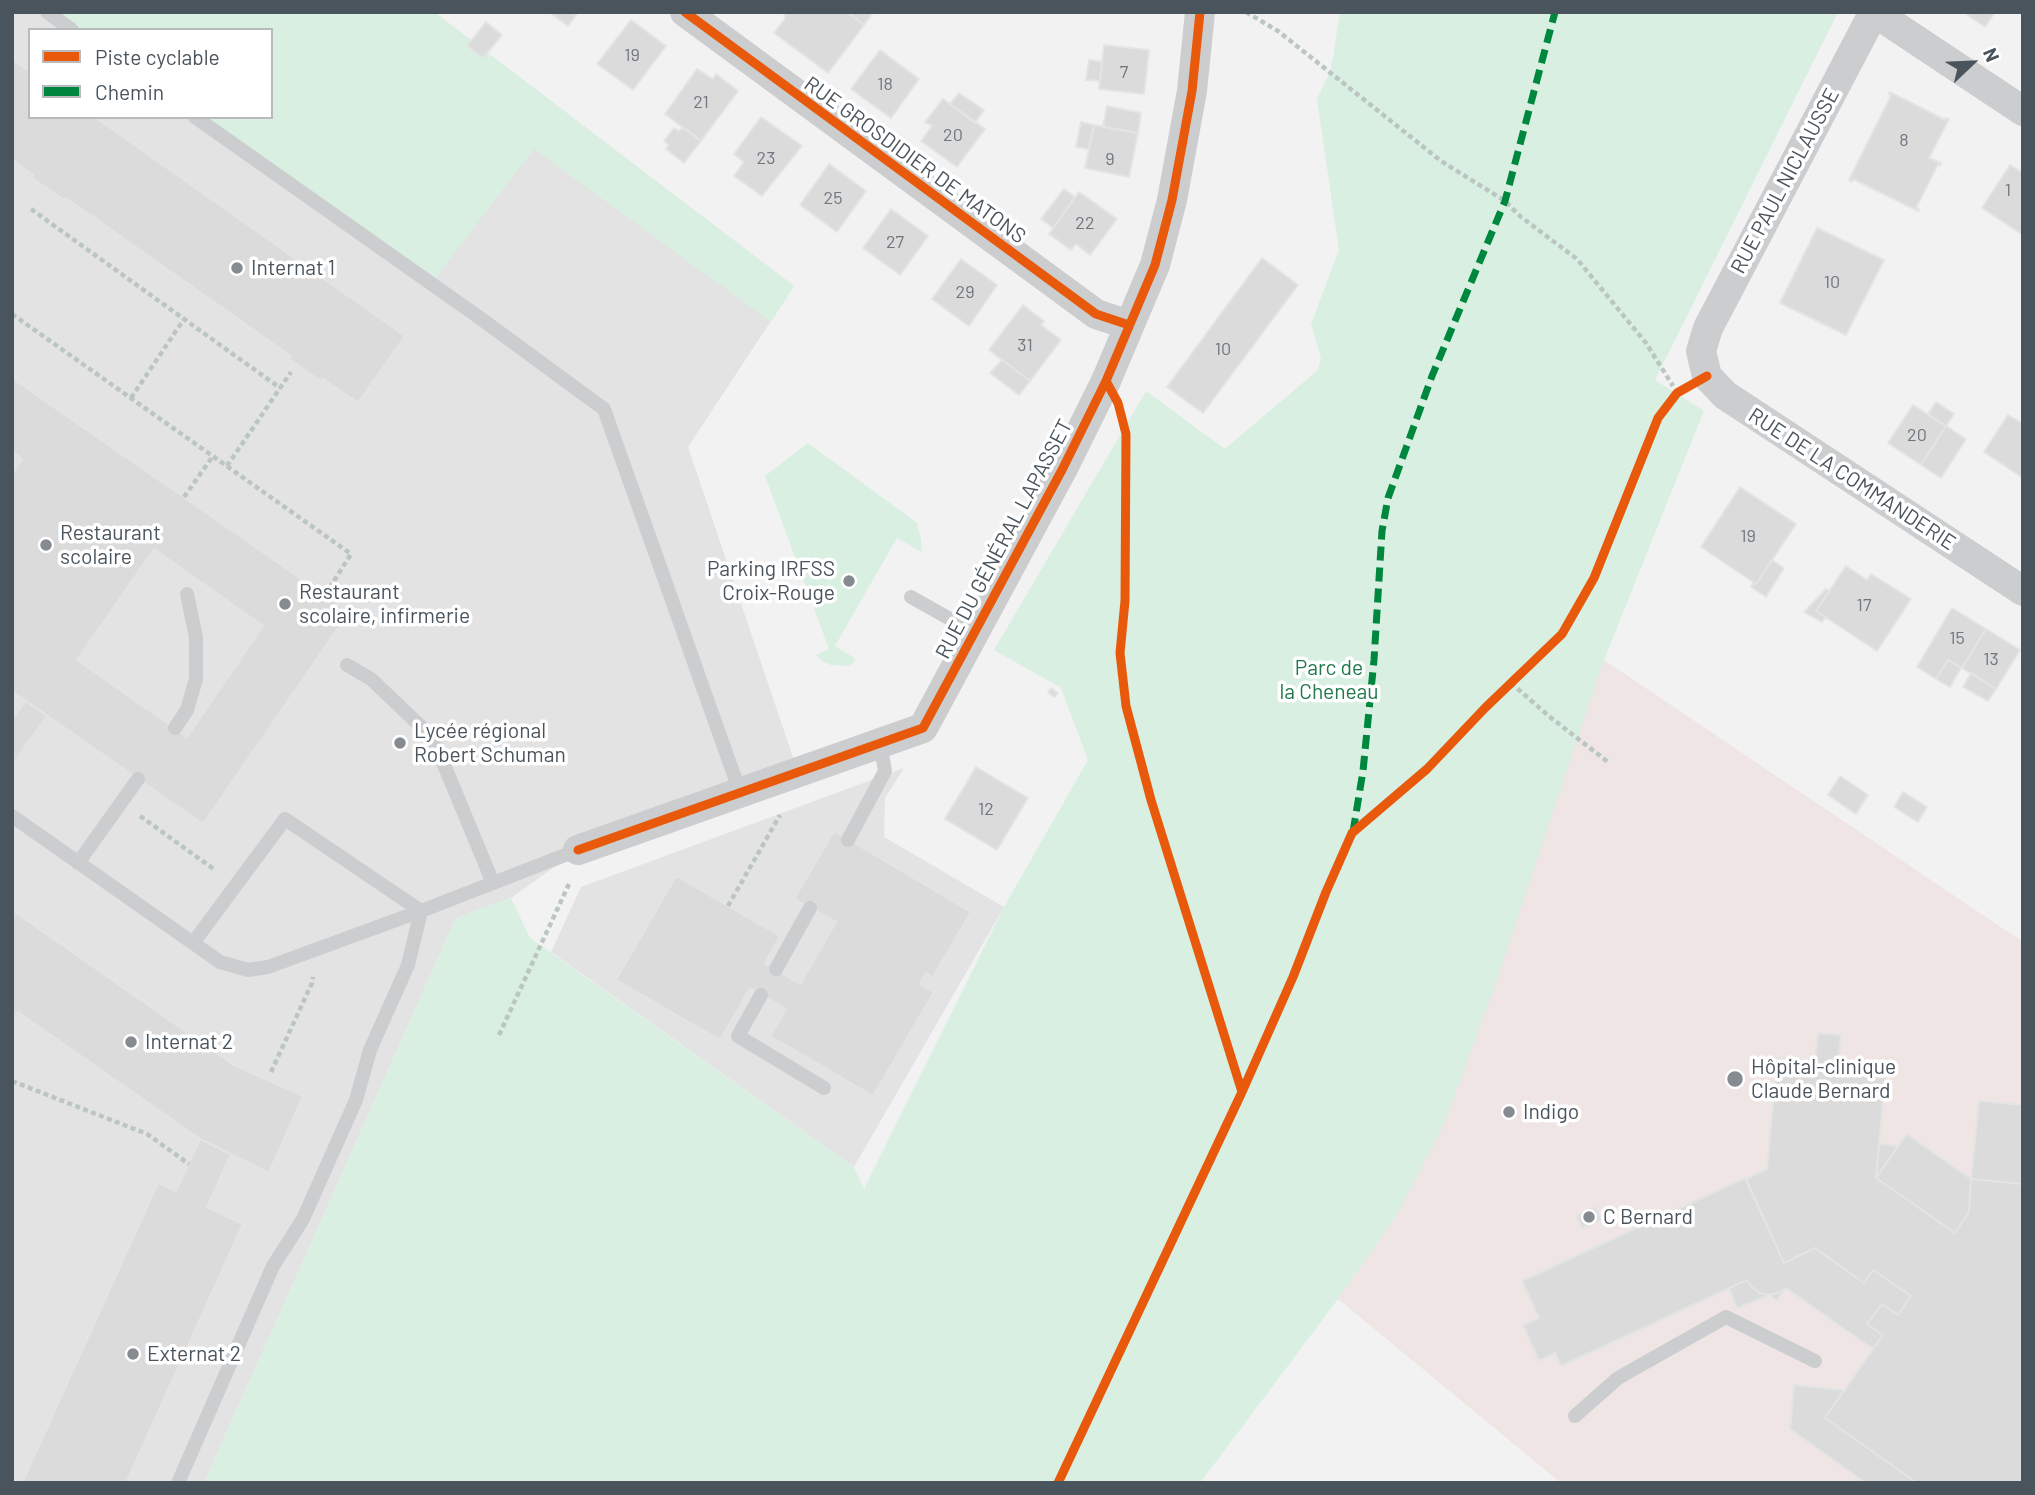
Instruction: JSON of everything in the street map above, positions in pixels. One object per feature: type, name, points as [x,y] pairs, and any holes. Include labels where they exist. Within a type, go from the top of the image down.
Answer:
[{"type":"street","name":"RUE GROSDIDIER DE MATONS","points":[[685,12],[1096,314],[1129,325]]},
{"type":"street","name":"RUE DU GÉNÉRAL LAPASSET","points":[[578,850],[923,728],[1063,468],[1106,382],[1155,265],[1172,200],[1192,91],[1200,12]]},
{"type":"street","points":[[1874,12],[2023,111]]},
{"type":"street","name":"RUE PAUL NICLAUSSE","points":[[1701,351],[1708,328],[1874,12]]},
{"type":"street","name":"RUE DE LA COMMANDERIE","points":[[1701,351],[1707,376],[1725,395],[2023,591]]},
{"type":"lane","points":[[47,12],[69,28]]},
{"type":"lane","points":[[198,119],[480,318],[604,410],[740,792]]},
{"type":"lane","points":[[175,728],[187,710],[196,679],[197,637],[187,594]]},
{"type":"lane","points":[[911,597],[975,633]]},
{"type":"lane","points":[[347,665],[370,679],[433,738],[493,883]]},
{"type":"lane","points":[[848,840],[885,771],[880,743]]},
{"type":"lane","points":[[78,863],[138,779]]},
{"type":"lane","points":[[12,816],[220,962],[248,970],[268,967],[578,850]]},
{"type":"lane","points":[[193,943],[285,819],[421,911]]},
{"type":"lane","points":[[776,969],[810,908]]},
{"type":"lane","points":[[178,1483],[273,1266],[303,1219],[356,1100],[370,1050],[408,965],[421,911]]},
{"type":"lane","points":[[761,995],[738,1036],[824,1088]]},
{"type":"lane","points":[[1575,1416],[1618,1378],[1726,1317],[1815,1361]]},
{"type":"path","points":[[1247,12],[1278,31],[1441,161],[1505,201],[1521,217],[1577,259],[1646,343],[1677,393]]},
{"type":"path","points":[[31,209],[280,387]]},
{"type":"path","points":[[12,314],[351,554],[326,596]]},
{"type":"path","points":[[131,398],[184,319]]},
{"type":"path","points":[[227,466],[291,372]]},
{"type":"path","points":[[184,497],[213,456]]},
{"type":"path","points":[[1511,683],[1608,762]]},
{"type":"path","points":[[729,906],[781,814],[773,781]]},
{"type":"path","points":[[121,803],[236,885]]},
{"type":"path","points":[[499,1035],[567,885],[577,881]]},
{"type":"path","points":[[271,1072],[312,983],[314,970],[309,952]]},
{"type":"path","points":[[12,1081],[147,1134],[189,1164]]},
{"type":"shaded area","name":"Lycée régional Robert Schuman","points":[[12,12],[434,12],[794,286],[688,447],[798,772],[578,850],[511,898],[456,918],[204,1483],[12,1483]]},
{"type":"shaded area","name":"Hôpital-clinique Claude Bernard","points":[[1604,660],[2023,942],[2023,1483],[1561,1483],[1338,1299],[1397,1215]]},
{"type":"shaded area","points":[[904,768],[885,798],[884,837],[1004,907],[854,1167],[551,952],[581,887]]},
{"type":"green space","points":[[47,12],[434,12],[794,286],[771,322],[534,149],[431,284],[198,119],[273,119],[273,28],[69,28]]},
{"type":"green space","name":"Parc de la Cheneau","points":[[1340,12],[1838,12],[1655,380],[1704,411],[1604,660],[1492,993],[1444,1124],[1397,1215],[1338,1299],[1200,1483],[204,1483],[456,918],[511,898],[530,938],[854,1167],[864,1189],[1004,907],[1088,760],[1061,688],[994,650],[1146,391],[1225,449],[1318,370],[1321,358],[1311,324],[1339,250],[1317,99],[1331,70]]},
{"type":"green space","points":[[808,443],[917,523],[921,539],[922,552],[897,538],[835,646],[856,659],[848,666],[831,665],[816,655],[829,649],[765,476]]},
{"type":"building","points":[[549,12],[578,12],[568,26]]},
{"type":"building","points":[[784,12],[847,12],[864,25],[828,73],[774,33],[785,19]]},
{"type":"building","points":[[853,12],[872,14],[864,25],[851,15]]},
{"type":"building","points":[[1963,12],[1995,12],[1985,27]]},
{"type":"building","points":[[631,20],[666,46],[633,90],[597,64]]},
{"type":"building","points":[[486,22],[502,35],[483,58],[467,46]]},
{"type":"building","points":[[1104,45],[1149,50],[1144,94],[1099,89]]},
{"type":"building","points":[[880,50],[919,79],[891,118],[851,89]]},
{"type":"building","name":"Internat 1","points":[[12,59],[28,71],[28,119],[98,119],[405,336],[358,403],[289,359],[291,356],[66,198],[64,200],[32,178],[33,175],[12,160]]},
{"type":"building","points":[[1089,60],[1102,62],[1100,81],[1086,80]]},
{"type":"building","points":[[697,69],[713,79],[716,74],[738,91],[701,141],[665,114]]},
{"type":"building","points":[[1890,92],[1945,120],[1949,119],[1929,158],[1941,163],[1940,166],[1938,164],[1916,208],[1918,211],[1853,179],[1852,182],[1849,180],[1891,96]]},
{"type":"building","points":[[959,93],[984,110],[975,123],[950,104]]},
{"type":"building","points":[[943,99],[985,129],[957,167],[921,141],[932,126],[925,122]]},
{"type":"building","points":[[1107,106],[1141,113],[1138,133],[1103,127]]},
{"type":"building","points":[[761,117],[802,146],[762,196],[734,176],[744,162],[734,154]]},
{"type":"building","points":[[1081,122],[1094,125],[1089,149],[1076,147]]},
{"type":"building","points":[[1094,125],[1138,133],[1129,177],[1085,168]]},
{"type":"building","points":[[683,127],[701,141],[684,163],[666,149],[669,145],[664,141],[674,128],[679,131]]},
{"type":"building","points":[[829,164],[866,191],[837,232],[800,205]]},
{"type":"building","points":[[2010,165],[2023,173],[2023,235],[1982,208]]},
{"type":"building","points":[[1064,189],[1075,197],[1053,228],[1041,219]]},
{"type":"building","points":[[1079,192],[1117,219],[1090,255],[1076,244],[1071,250],[1049,234]]},
{"type":"building","points":[[891,209],[928,236],[900,275],[863,248]]},
{"type":"building","points":[[1817,228],[1884,260],[1846,335],[1780,303]]},
{"type":"building","points":[[1262,258],[1298,285],[1203,413],[1167,387]]},
{"type":"building","points":[[961,259],[997,285],[969,326],[932,299]]},
{"type":"building","points":[[1023,305],[1044,321],[1041,325],[1061,340],[1030,381],[989,350]]},
{"type":"building","points":[[1002,360],[1030,381],[1019,395],[990,373]]},
{"type":"building","name":"Restaurant scolaire, infirmerie","points":[[12,378],[349,612],[203,824],[12,691],[12,473],[22,459],[12,451]],"holes":[[[154,549],[263,626],[187,737],[77,660]]]},
{"type":"building","points":[[1936,402],[1954,414],[1946,426],[1928,414]]},
{"type":"building","points":[[1913,405],[1946,426],[1921,465],[1888,443]]},
{"type":"building","points":[[2008,415],[2023,424],[2023,478],[1984,452]]},
{"type":"building","points":[[1946,426],[1966,439],[1941,478],[1921,465]]},
{"type":"building","points":[[1740,487],[1796,524],[1756,584],[1701,547]]},
{"type":"building","points":[[1772,560],[1784,568],[1766,597],[1751,587],[1753,583],[1756,584]]},
{"type":"building","points":[[1846,566],[1867,580],[1871,574],[1911,599],[1877,651],[1816,611]]},
{"type":"building","points":[[1826,589],[1829,591],[1816,611],[1826,617],[1822,622],[1804,612]]},
{"type":"building","points":[[1952,608],[1986,629],[1962,668],[1948,660],[1936,679],[1917,667]]},
{"type":"building","points":[[1986,629],[2020,650],[1996,689],[1962,668]]},
{"type":"building","points":[[1948,660],[1961,668],[1950,687],[1936,679]]},
{"type":"building","points":[[1971,673],[1996,689],[1988,701],[1963,687]]},
{"type":"building","points":[[1051,688],[1058,693],[1055,697],[1048,693]]},
{"type":"building","points":[[26,701],[47,716],[12,765],[12,719]]},
{"type":"building","points":[[976,767],[1028,798],[997,850],[945,819]]},
{"type":"building","points":[[1840,776],[1868,795],[1856,814],[1828,795]]},
{"type":"building","points":[[1903,792],[1927,807],[1918,822],[1894,807]]},
{"type":"building","points":[[834,831],[971,912],[933,977],[926,973],[920,984],[934,992],[873,1096],[770,1036],[786,1009],[750,988],[720,1040],[616,980],[676,876],[780,936],[765,963],[800,984],[836,922],[794,899]]},
{"type":"building","name":"Internat 2","points":[[12,910],[232,1064],[303,1096],[269,1173],[200,1139],[18,1012],[12,1021]]},
{"type":"building","points":[[1818,1033],[1841,1035],[1838,1063],[1886,1067],[1876,1178],[1955,1233],[1969,1212],[1971,1179],[2023,1184],[2023,1483],[1917,1483],[1825,1418],[1883,1335],[1867,1324],[1882,1304],[1898,1315],[1911,1296],[1873,1270],[1864,1283],[1815,1248],[1784,1263],[1746,1179],[1767,1169],[1777,1058],[1815,1061]]},
{"type":"building","points":[[1979,1101],[2023,1105],[2023,1184],[1971,1179]]},
{"type":"building","points":[[1907,1134],[1971,1179],[1969,1212],[1955,1233],[1876,1178]]},
{"type":"building","name":"Externat 2","points":[[200,1139],[231,1154],[207,1207],[243,1224],[126,1483],[22,1483],[158,1183],[176,1191]]},
{"type":"building","points":[[1879,1144],[1898,1146],[1876,1178]]},
{"type":"building","points":[[1745,1178],[1784,1263],[1815,1248],[1864,1283],[1873,1270],[1911,1296],[1898,1315],[1882,1304],[1867,1324],[1883,1335],[1873,1349],[1786,1288],[1769,1295],[1760,1293],[1747,1280],[1561,1366],[1555,1353],[1539,1361],[1523,1325],[1539,1318],[1522,1281]]},
{"type":"building","name":"C Bernard","points":[[1595,1207],[1601,1219],[1582,1228],[1577,1215]]},
{"type":"building","points":[[1747,1280],[1760,1293],[1769,1295],[1737,1308],[1729,1288]]},
{"type":"building","points":[[1786,1288],[1777,1300],[1769,1295],[1778,1293]]},
{"type":"building","points":[[1794,1385],[1844,1390],[1825,1418],[1917,1483],[1866,1483],[1790,1429]]},
{"type":"marked path","points":[[1353,832],[1363,771],[1374,660],[1382,531],[1388,498],[1432,376],[1505,201],[1555,12]]},
{"type":"cycle path","points":[[685,12],[1096,314],[1129,325]]},
{"type":"cycle path","points":[[578,850],[923,728],[1063,468],[1106,381],[1155,265],[1172,200],[1192,91],[1200,12]]},
{"type":"cycle path","points":[[1058,1483],[1242,1092],[1352,833],[1427,769],[1485,708],[1562,634],[1594,578],[1658,418],[1677,393],[1707,376]]},
{"type":"cycle path","points":[[1106,381],[1118,403],[1126,434],[1125,601],[1120,653],[1126,706],[1151,800],[1242,1092]]},
{"type":"place","name":"Internat 1","points":[[237,268]]},
{"type":"place","name":"Restaurant scolaire","points":[[46,545]]},
{"type":"place","name":"Parking IRFSS Croix-Rouge","points":[[849,581]]},
{"type":"place","name":"Restaurant scolaire, infirmerie","points":[[285,604]]},
{"type":"place","name":"Lycée régional Robert Schuman","points":[[400,743]]},
{"type":"place","name":"Internat 2","points":[[131,1042]]},
{"type":"place","name":"Hôpital-clinique Claude Bernard","points":[[1735,1079]]},
{"type":"place","name":"Indigo","points":[[1509,1112]]},
{"type":"place","name":"C Bernard","points":[[1589,1217]]},
{"type":"place","name":"Externat 2","points":[[133,1354]]}]
